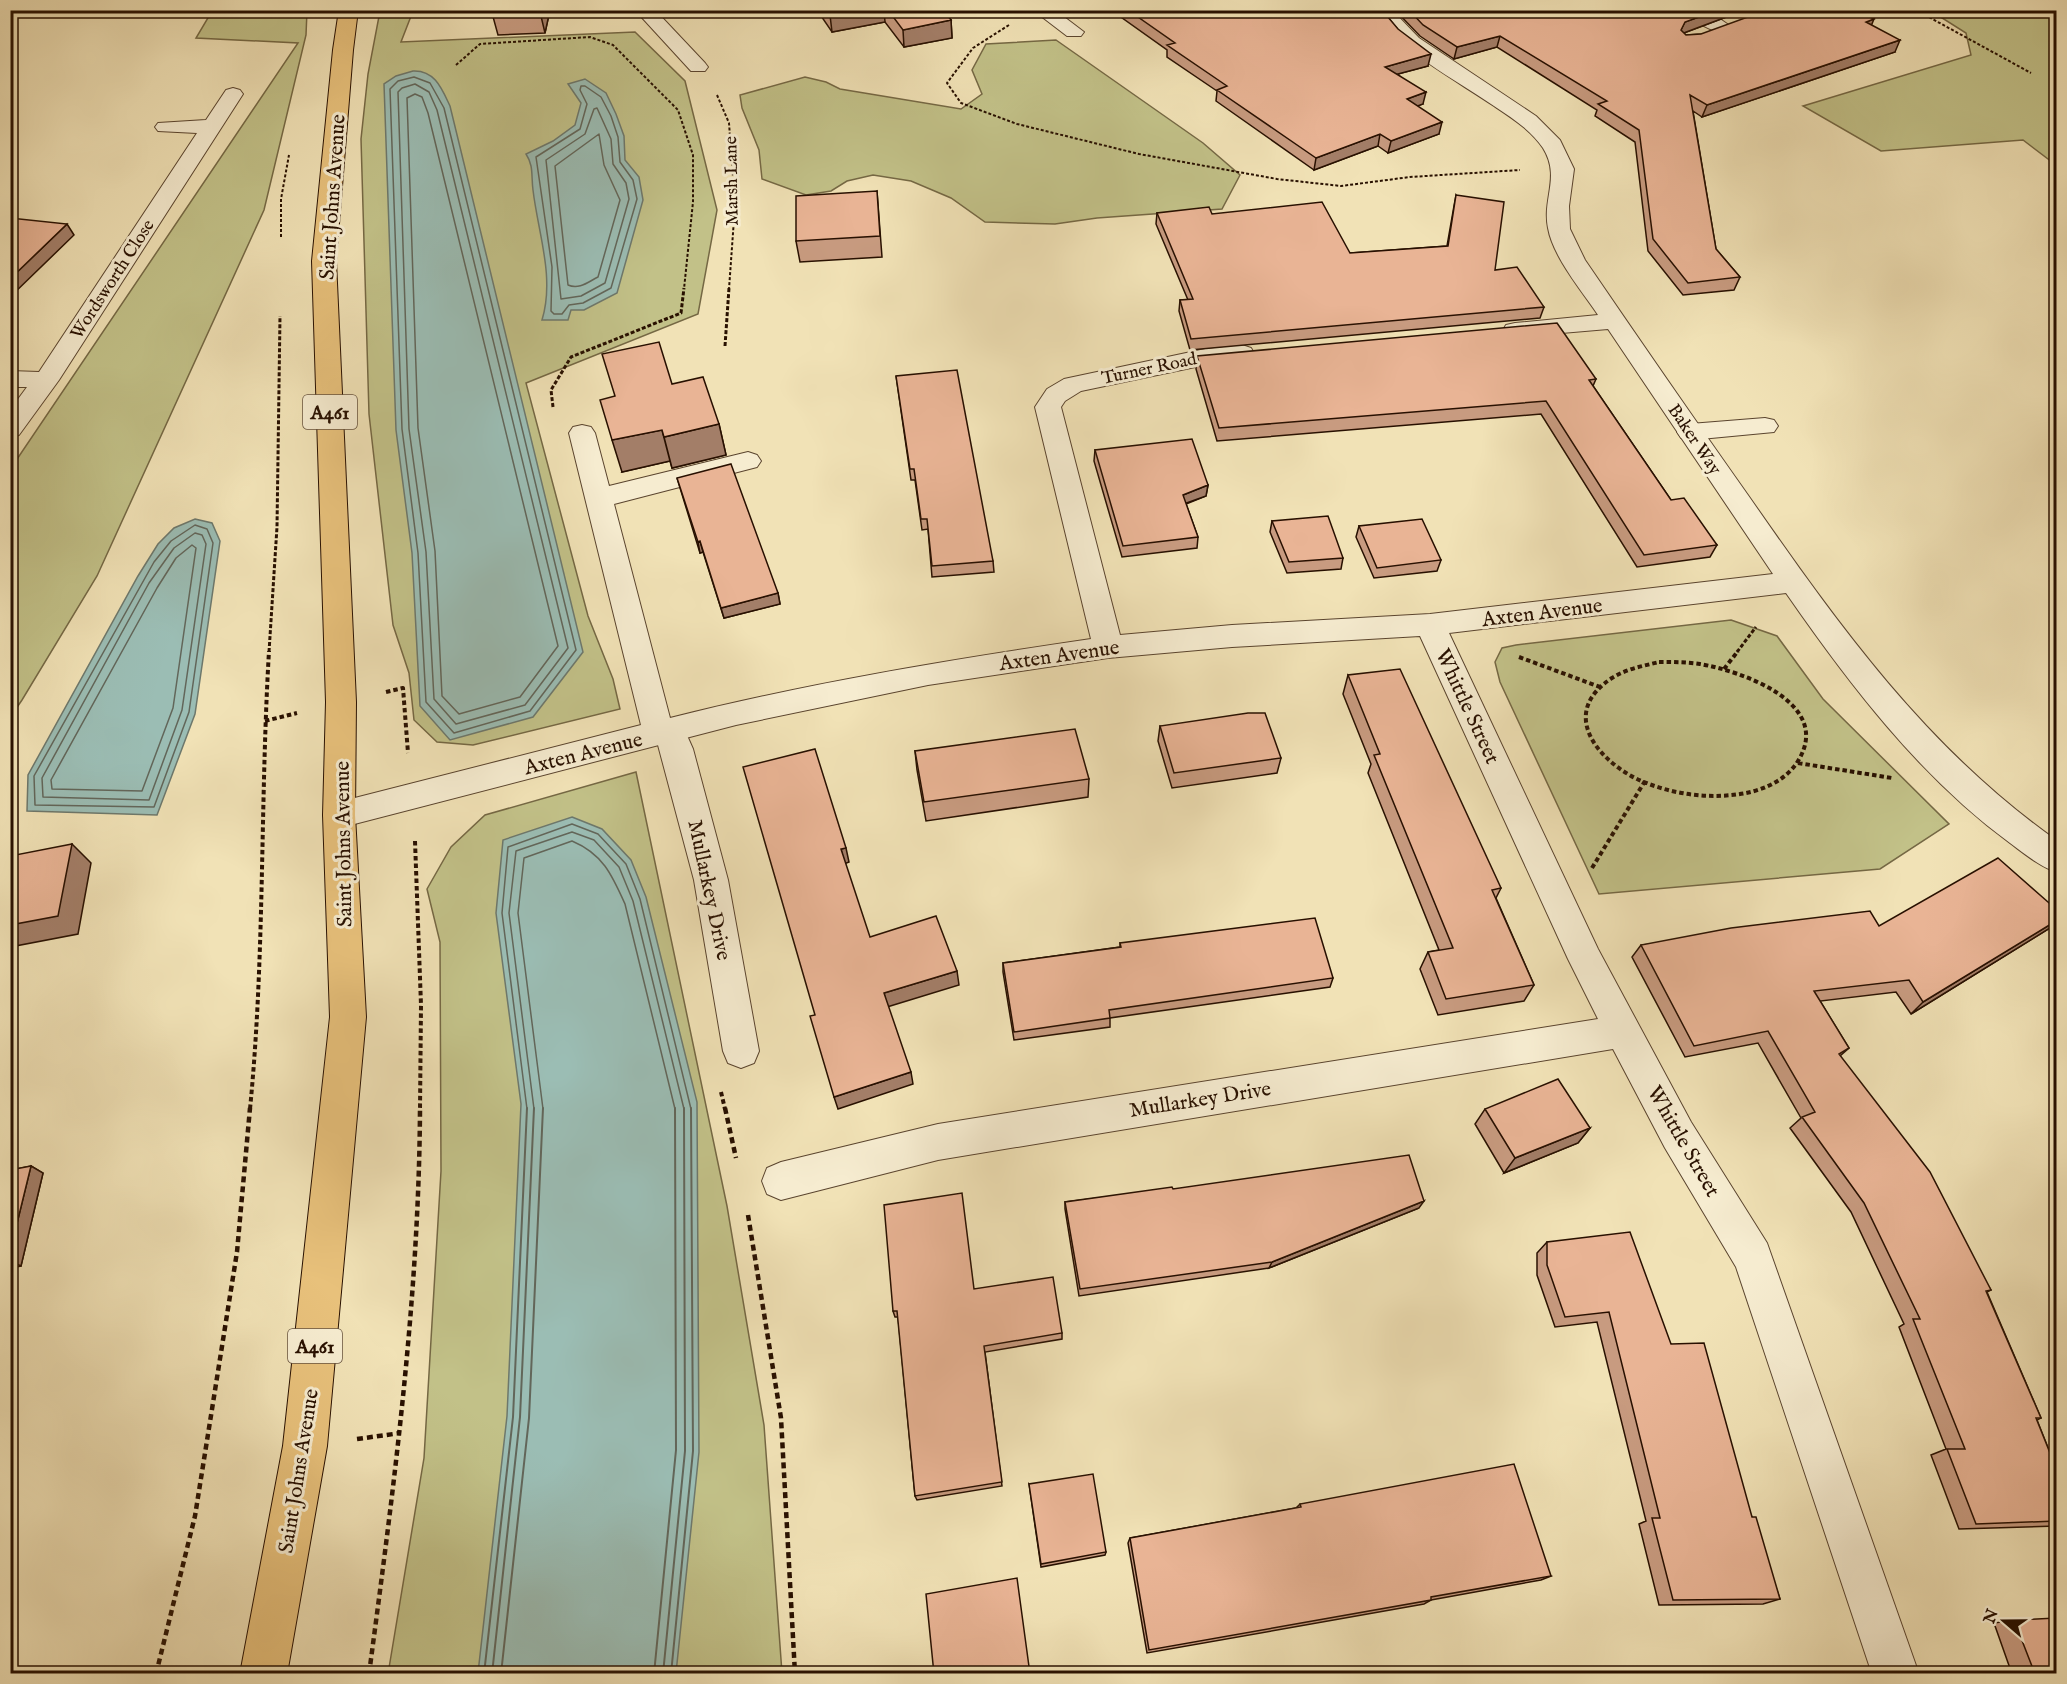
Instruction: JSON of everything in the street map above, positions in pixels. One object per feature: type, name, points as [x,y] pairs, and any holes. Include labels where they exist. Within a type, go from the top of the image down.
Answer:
[{"type":"highway","name":"Saint Johns Avenue","points":[[263,1674],[306,1446],[348,1017],[339,815],[341,702],[324,261],[343,51],[349,10]]},
{"type":"street","points":[[644,10],[698,67]]},
{"type":"street","points":[[1381,10],[1412,42],[1529,120],[1552,145],[1563,169]]},
{"type":"street","points":[[1693,10],[1723,28]]},
{"type":"street","points":[[1043,11],[1074,33]]},
{"type":"street","points":[[1701,36],[1742,21]]},
{"type":"street","name":"Wordsworth Close","points":[[10,429],[46,380],[233,94]]},
{"type":"street","points":[[165,127],[212,126]]},
{"type":"street","name":"Baker Way","points":[[1563,169],[1558,206],[1559,229],[1573,260],[1792,582],[1902,723],[1931,755],[1998,815],[2056,858]]},
{"type":"street","points":[[1497,331],[1614,321]]},
{"type":"street","name":"Turner Road","points":[[1108,647],[1048,407],[1056,395],[1073,385],[1205,357],[1263,352]]},
{"type":"street","points":[[10,379],[46,380]]},
{"type":"street","points":[[1690,432],[1765,426]]},
{"type":"street","name":"Mullarkey Drive","points":[[582,433],[664,732],[677,749],[711,880],[741,1051]]},
{"type":"street","points":[[599,498],[748,461]]},
{"type":"street","name":"Axten Avenue","points":[[339,815],[413,798],[736,713],[928,674],[1108,647],[1232,636],[1430,625],[1792,582]]},
{"type":"street","name":"Whittle Street","points":[[1430,625],[1585,959],[1678,1135],[1753,1257],[1896,1674]]},
{"type":"street","name":"Mullarkey Drive","points":[[781,1181],[938,1142],[1622,1031]]},
{"type":"path","points":[[1916,10],[2031,73]]},
{"type":"path","points":[[1043,11],[986,37],[965,54],[947,83],[960,103],[1017,124],[1139,154],[1277,179],[1341,186],[1410,177],[1486,171],[1563,169]]},
{"type":"path","points":[[456,65],[480,44],[590,37],[613,45],[678,110],[693,155],[693,202],[681,313],[571,357],[551,390],[555,421],[578,416],[582,433]]},
{"type":"path","name":"Marsh Lane","points":[[698,67],[716,91],[729,123],[733,160],[735,205],[725,346]]},
{"type":"path","points":[[281,243],[281,199],[291,144]]},
{"type":"path","points":[[156,1674],[196,1504],[237,1252],[257,1038],[265,721],[277,527],[280,312]]},
{"type":"path","points":[[1659,662],[1700,664],[1724,669],[1773,690],[1799,709],[1806,740],[1798,763],[1777,782],[1764,788],[1726,797],[1676,791],[1645,781],[1624,771],[1603,755],[1583,724],[1585,710],[1600,687],[1613,677],[1659,662]]},
{"type":"path","points":[[1798,763],[1973,792]]},
{"type":"path","points":[[1551,886],[1585,879],[1645,781]]},
{"type":"path","points":[[369,1674],[401,1433],[420,1198],[421,1005],[413,798]]},
{"type":"path","points":[[718,1080],[737,1160]]},
{"type":"path","points":[[747,1206],[781,1418],[795,1674]]},
{"type":"shaded area","points":[[212,11],[307,11],[306,35],[264,210],[97,576],[11,716],[11,468],[298,43],[196,38]]},
{"type":"shaded area","points":[[380,11],[413,11],[401,42],[635,32],[685,81],[717,210],[698,314],[526,383],[588,616],[613,679],[620,709],[473,745],[437,742],[414,720],[409,673],[393,625],[369,414],[361,139],[368,74]]},
{"type":"shaded area","points":[[1931,11],[2056,11],[2056,165],[2023,140],[1881,151],[1803,106],[1971,55],[1966,33]]},
{"type":"shaded area","points":[[1056,40],[1203,143],[1240,175],[1222,209],[1097,218],[1055,224],[985,222],[951,198],[911,181],[873,175],[847,181],[831,191],[806,195],[762,179],[759,150],[742,108],[740,95],[805,77],[826,82],[840,89],[961,109],[982,94],[972,70],[986,44]]},
{"type":"shaded area","points":[[1731,620],[1777,636],[1823,699],[1949,824],[1880,869],[1599,894],[1500,682],[1495,662],[1502,648],[1516,645]]},
{"type":"shaded area","points":[[636,772],[727,1206],[764,1425],[782,1673],[388,1674],[424,1458],[441,1171],[440,942],[427,889],[451,847],[485,815]]},
{"type":"water","points":[[413,71],[432,77],[441,87],[450,106],[583,652],[533,717],[450,740],[420,706],[412,553],[396,430],[384,84],[396,76]]},
{"type":"water","points":[[585,79],[606,93],[624,136],[625,160],[639,177],[643,200],[617,293],[584,310],[571,310],[568,320],[542,320],[546,304],[546,271],[531,167],[526,154],[553,141],[575,125],[581,103],[568,84]]},
{"type":"water","points":[[195,519],[212,523],[220,541],[195,714],[157,815],[27,811],[28,775],[138,576],[158,544],[174,528]]},
{"type":"water","points":[[572,817],[602,829],[631,860],[646,897],[697,1102],[699,1452],[676,1673],[478,1673],[507,1416],[521,1104],[496,913],[503,840]]},
{"type":"building","points":[[492,10],[540,10],[540,12],[491,14]]},
{"type":"building","points":[[827,10],[854,10],[830,15]]},
{"type":"building","points":[[888,10],[943,10],[951,20],[903,30]]},
{"type":"building","points":[[1128,10],[1382,10],[1398,29],[1431,54],[1385,67],[1426,92],[1407,99],[1442,122],[1391,141],[1380,134],[1316,158],[1217,90],[1227,86],[1167,45],[1175,43]]},
{"type":"building","points":[[1409,10],[1718,10],[1685,22],[1681,30],[1686,35],[1701,34],[1767,10],[1855,10],[1874,19],[1866,22],[1900,40],[1707,105],[1690,95],[1716,249],[1740,277],[1688,283],[1653,239],[1639,130],[1598,104],[1607,101],[1500,36],[1457,47],[1423,25]]},
{"type":"building","points":[[877,191],[880,236],[796,241],[796,196]]},
{"type":"building","points":[[1456,195],[1504,202],[1495,270],[1517,267],[1544,307],[1191,339],[1180,300],[1193,299],[1157,213],[1209,207],[1212,214],[1322,202],[1350,253],[1448,246]]},
{"type":"building","points":[[10,218],[67,224],[10,279]]},
{"type":"building","points":[[1557,323],[1596,379],[1589,380],[1671,500],[1684,498],[1717,545],[1644,555],[1546,401],[1219,428],[1197,356]]},
{"type":"building","points":[[659,342],[672,384],[703,377],[719,424],[664,437],[662,430],[612,440],[600,400],[615,396],[602,354]]},
{"type":"building","points":[[957,370],[993,561],[932,566],[927,519],[921,519],[914,469],[910,469],[896,376]]},
{"type":"building","points":[[1192,439],[1208,485],[1183,495],[1198,537],[1123,546],[1095,450]]},
{"type":"building","points":[[731,464],[778,593],[721,608],[677,478]]},
{"type":"building","points":[[1328,516],[1343,558],[1289,562],[1272,521]]},
{"type":"building","points":[[1422,519],[1441,560],[1377,568],[1359,526]]},
{"type":"building","points":[[1400,669],[1501,888],[1492,890],[1534,985],[1446,999],[1428,952],[1453,948],[1374,755],[1380,754],[1348,675]]},
{"type":"building","points":[[1248,713],[1265,713],[1281,758],[1174,773],[1160,726]]},
{"type":"building","points":[[1075,729],[1089,779],[924,802],[915,751]]},
{"type":"building","points":[[815,749],[846,848],[841,849],[870,937],[936,916],[957,971],[884,993],[911,1072],[834,1097],[810,1016],[815,1015],[743,767]]},
{"type":"building","points":[[72,844],[58,916],[10,925],[10,856]]},
{"type":"building","points":[[1998,858],[2056,909],[2056,921],[1923,1002],[1909,980],[1814,991],[1849,1048],[1839,1054],[1930,1172],[1991,1290],[1986,1291],[2041,1418],[2036,1418],[2056,1468],[2056,1521],[1976,1524],[1947,1449],[1965,1449],[1913,1319],[1920,1319],[1864,1203],[1802,1117],[1815,1112],[1768,1031],[1694,1046],[1641,945],[1731,928],[1870,911],[1879,926]]},
{"type":"building","points":[[1315,918],[1333,978],[1109,1010],[1110,1018],[1014,1032],[1003,963],[1121,947],[1120,943]]},
{"type":"building","points":[[1558,1079],[1590,1128],[1515,1158],[1485,1109]]},
{"type":"building","points":[[1409,1155],[1424,1201],[1272,1262],[1080,1289],[1065,1202]]},
{"type":"building","points":[[31,1166],[10,1252],[10,1170]]},
{"type":"building","points":[[962,1193],[974,1289],[1053,1277],[1062,1333],[984,1346],[1002,1482],[915,1496],[897,1311],[893,1311],[884,1205]]},
{"type":"building","points":[[1630,1232],[1671,1344],[1704,1343],[1752,1517],[1756,1517],[1780,1599],[1673,1600],[1652,1518],[1660,1518],[1609,1312],[1565,1317],[1547,1265],[1547,1242]]},
{"type":"building","points":[[1514,1464],[1551,1576],[1431,1597],[1431,1600],[1149,1650],[1130,1538],[1301,1507],[1300,1504]]},
{"type":"building","points":[[1093,1474],[1106,1552],[1041,1564],[1029,1484]]},
{"type":"building","points":[[1017,1578],[1030,1674],[934,1674],[926,1594]]},
{"type":"building","points":[[2056,1618],[2056,1674],[2035,1674],[2014,1620]]}]
